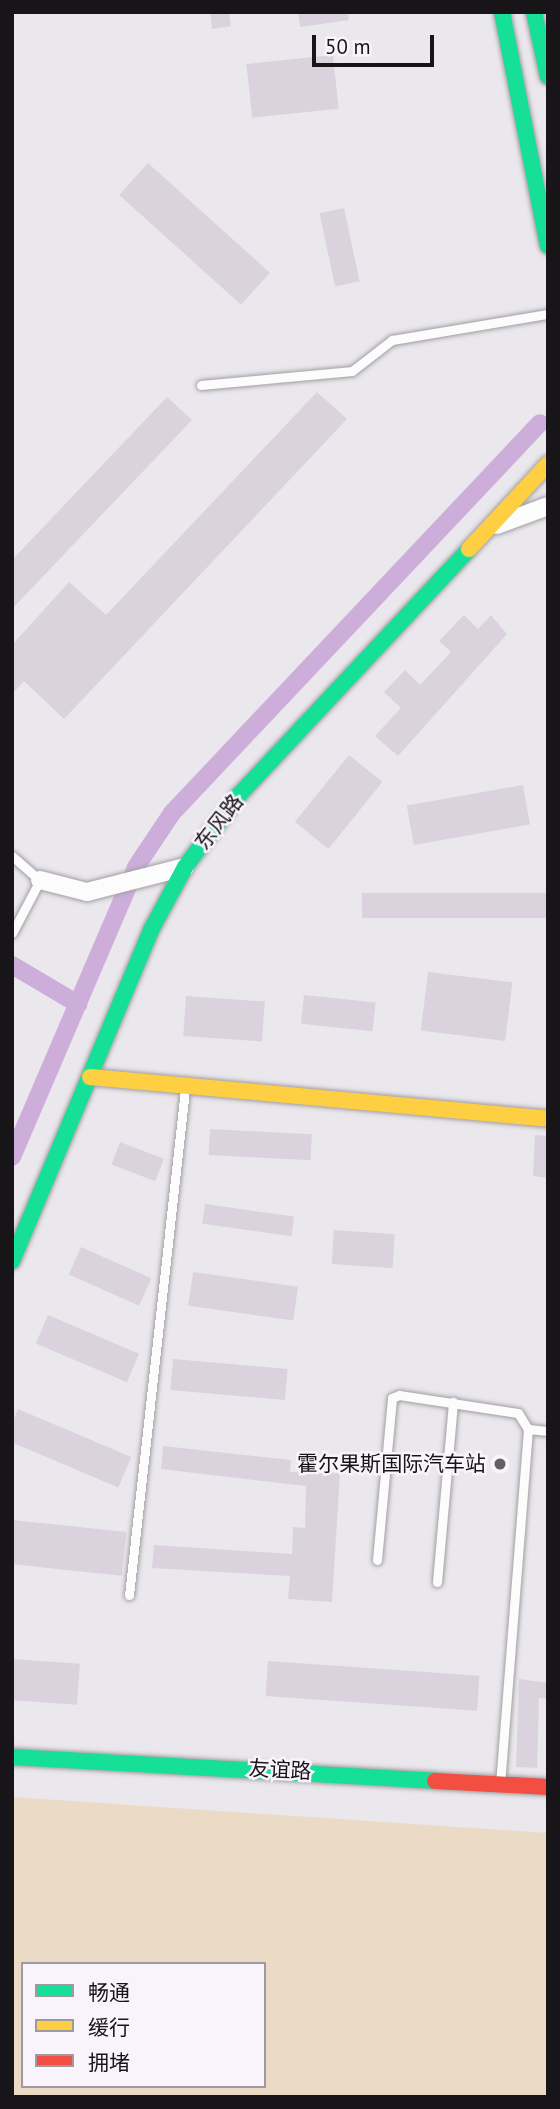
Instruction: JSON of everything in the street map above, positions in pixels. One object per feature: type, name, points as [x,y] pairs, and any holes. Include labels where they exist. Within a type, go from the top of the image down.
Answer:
[{"type":"main road","points":[[502,12],[548,246]]},
{"type":"main road","points":[[534,12],[548,76]]},
{"type":"main road","name":"东风路","points":[[12,1261],[151,930],[185,867],[239,795],[548,464]]},
{"type":"main road","points":[[90,1077],[185,1089],[548,1119]]},
{"type":"main road","name":"友谊路","points":[[12,1757],[500,1781],[548,1787]]},
{"type":"street","points":[[484,530],[548,506]]},
{"type":"street","points":[[40,880],[87,892],[185,867]]},
{"type":"lane","points":[[201,385],[352,371],[393,340],[548,314]]},
{"type":"lane","points":[[12,856],[40,880],[12,933]]},
{"type":"lane","points":[[129,1595],[185,1089]]},
{"type":"lane","points":[[377,1560],[390,1401],[400,1395],[516,1412],[528,1429],[500,1781]]},
{"type":"lane","points":[[437,1582],[453,1402]]},
{"type":"lane","points":[[528,1429],[548,1431]]},
{"type":"shaded area","points":[[12,1797],[548,1833],[548,2097],[12,2097]]},
{"type":"building","points":[[210,12],[229,12],[231,26],[212,29]]},
{"type":"building","points":[[298,12],[348,12],[349,20],[300,27]]},
{"type":"building","points":[[333,55],[339,109],[252,118],[246,64]]},
{"type":"building","points":[[148,163],[270,273],[241,305],[119,195]]},
{"type":"building","points":[[344,208],[360,281],[335,287],[320,213]]},
{"type":"building","points":[[317,392],[347,419],[64,719],[24,681],[12,694],[12,645],[69,582],[106,615]]},
{"type":"building","points":[[167,397],[192,420],[12,609],[12,560]]},
{"type":"building","points":[[464,615],[478,629],[491,615],[507,634],[398,756],[375,736],[401,708],[384,692],[405,670],[420,685],[451,652],[439,641]]},
{"type":"building","points":[[349,755],[382,782],[328,849],[295,822]]},
{"type":"building","points":[[523,785],[530,824],[414,845],[407,805]]},
{"type":"building","points":[[362,893],[548,893],[548,918],[362,918]]},
{"type":"building","points":[[428,972],[512,982],[505,1041],[421,1031]]},
{"type":"building","points":[[304,995],[376,1003],[373,1031],[301,1024]]},
{"type":"building","points":[[186,996],[265,1002],[262,1041],[183,1036]]},
{"type":"building","points":[[210,1129],[312,1134],[310,1160],[209,1155]]},
{"type":"building","points":[[535,1135],[548,1136],[548,1178],[533,1176]]},
{"type":"building","points":[[120,1142],[164,1159],[155,1181],[111,1164]]},
{"type":"building","points":[[205,1204],[294,1217],[291,1236],[202,1224]]},
{"type":"building","points":[[334,1230],[395,1234],[392,1268],[332,1264]]},
{"type":"building","points":[[81,1247],[151,1278],[139,1306],[69,1274]]},
{"type":"building","points":[[193,1272],[298,1287],[293,1320],[188,1306]]},
{"type":"building","points":[[48,1315],[139,1354],[127,1382],[36,1344]]},
{"type":"building","points":[[173,1359],[288,1369],[285,1400],[170,1390]]},
{"type":"building","points":[[18,1409],[131,1457],[118,1487],[12,1442],[12,1423]]},
{"type":"building","points":[[163,1446],[291,1460],[290,1472],[340,1473],[332,1602],[288,1599],[290,1576],[152,1568],[154,1545],[292,1554],[293,1527],[305,1528],[306,1486],[161,1469]]},
{"type":"building","points":[[12,1520],[126,1532],[122,1576],[12,1564]]},
{"type":"building","points":[[12,1659],[80,1664],[77,1705],[12,1700]]},
{"type":"building","points":[[268,1661],[479,1676],[477,1711],[266,1696]]},
{"type":"building","points":[[519,1679],[548,1683],[548,1699],[539,1698],[537,1768],[516,1767]]},
{"type":"waterway","points":[[12,1157],[136,867],[172,813],[540,423]]},
{"type":"waterway","points":[[12,965],[78,1004]]},
{"type":"traffic: fast","points":[[502,12],[548,246]]},
{"type":"traffic: fast","points":[[534,12],[548,77]]},
{"type":"traffic: fast","points":[[12,1261],[151,930],[185,867],[239,795],[469,549]]},
{"type":"traffic: fast","points":[[12,1757],[435,1781]]},
{"type":"traffic: slow","points":[[469,549],[548,464]]},
{"type":"traffic: slow","points":[[90,1077],[548,1119]]},
{"type":"traffic: jam","points":[[435,1781],[548,1787]]},
{"type":"place","name":"霍尔果斯国际汽车站","points":[[500,1464]]}]
